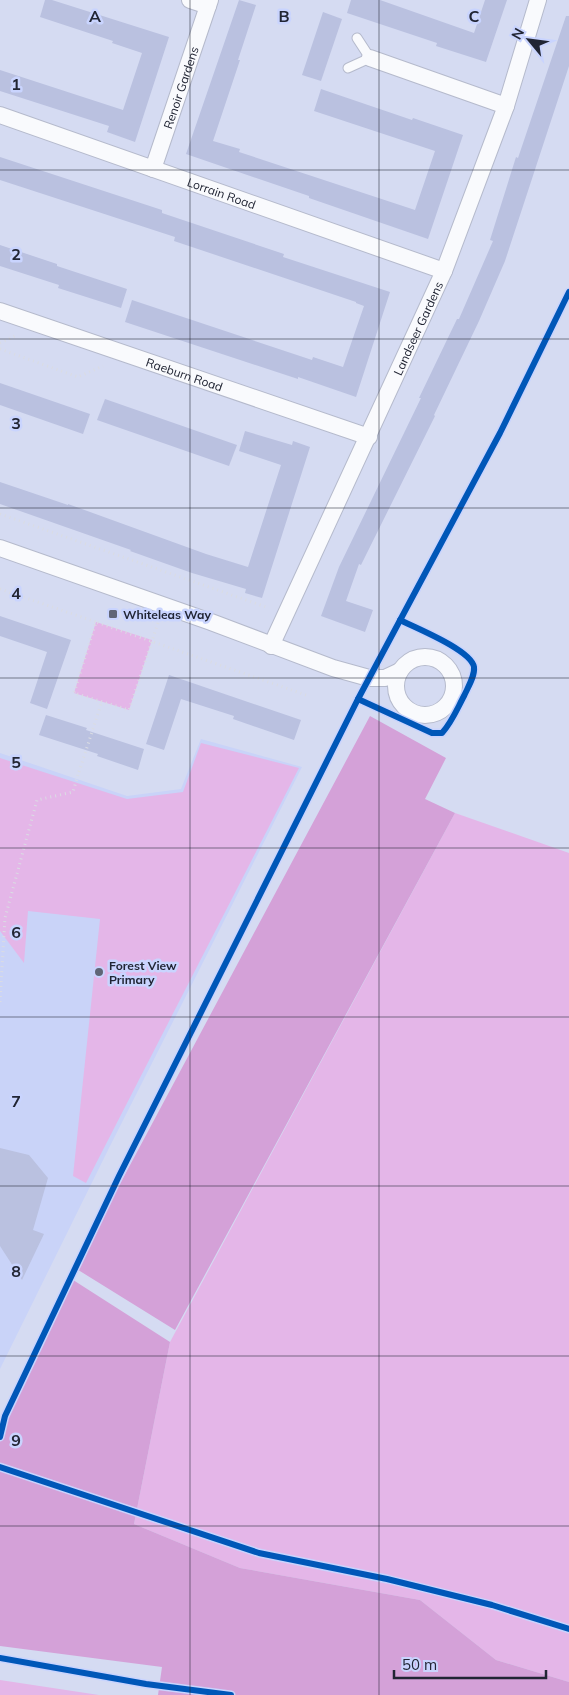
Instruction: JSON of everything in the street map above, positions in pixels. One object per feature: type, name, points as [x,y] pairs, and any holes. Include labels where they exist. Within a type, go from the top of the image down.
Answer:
[{"type":"street","name":"Renoir Gardens","points":[[153,169],[209,3],[190,0]]},
{"type":"street","name":"Landseer Gardens","points":[[271,646],[444,271],[506,106],[538,0]]},
{"type":"street","points":[[370,58],[506,106]]},
{"type":"street","name":"Lorrain Road","points":[[0,115],[444,271]]},
{"type":"street","name":"Raeburn Road","points":[[0,311],[368,437]]},
{"type":"street","points":[[0,548],[333,668],[369,678],[382,685],[399,699],[405,707],[424,715],[443,709],[450,702],[454,682],[452,674],[439,660],[431,657],[413,659],[400,671],[397,679],[396,689],[399,699]]},
{"type":"street","points":[[369,678],[385,678],[400,671]]},
{"type":"lane","points":[[348,68],[370,58],[358,38]]},
{"type":"path","points":[[0,349],[78,376],[128,355]]},
{"type":"path","points":[[0,514],[286,614]]},
{"type":"path","points":[[0,590],[152,640],[306,694]]},
{"type":"path","points":[[96,622],[74,692],[129,710],[164,606]]},
{"type":"path","points":[[0,1002],[5,918],[37,800],[73,792],[102,701]]},
{"type":"path","points":[[0,949],[3,953]]},
{"type":"shaded area","points":[[96,622],[152,640],[129,710],[74,693]]},
{"type":"shaded area","points":[[370,716],[446,758],[425,799],[455,813],[175,1330],[75,1268]]},
{"type":"shaded area","name":"Forest View Primary","points":[[201,739],[302,767],[109,1148],[0,1369],[0,753],[127,796],[181,789]]},
{"type":"shaded area","name":"Forest View Primary","points":[[201,743],[299,768],[86,1183],[73,1176],[100,919],[28,911],[24,963],[0,931],[0,758],[127,799],[183,792]]},
{"type":"shaded area","points":[[455,813],[569,853],[569,1682],[496,1660],[420,1600],[240,1568],[134,1524],[170,1342]]},
{"type":"shaded area","points":[[70,1278],[170,1342],[134,1524],[240,1568],[420,1600],[496,1660],[569,1682],[569,1695],[158,1695],[162,1667],[0,1646],[0,1437],[5,1416]]},
{"type":"shaded area","points":[[0,1680],[99,1695],[0,1695]]},
{"type":"building","points":[[45,0],[52,0],[169,37],[135,142],[107,132],[109,126],[0,91],[0,70],[123,110],[142,53],[112,43],[113,41],[40,17]]},
{"type":"building","points":[[239,0],[256,5],[213,141],[240,149],[239,152],[415,210],[435,151],[314,111],[321,89],[463,135],[428,239],[186,154]]},
{"type":"building","points":[[351,0],[380,0],[474,33],[485,0],[507,0],[486,62],[436,46],[437,43],[347,13]]},
{"type":"building","points":[[323,12],[342,19],[321,81],[302,75]]},
{"type":"building","points":[[566,16],[569,16],[569,66],[505,261],[435,416],[361,565],[359,564],[346,601],[373,610],[365,632],[321,616],[339,567],[457,319],[459,319],[493,241],[490,240],[516,157],[518,158]]},
{"type":"building","points":[[0,157],[162,210],[162,213],[284,254],[283,257],[390,292],[356,397],[125,322],[132,300],[312,360],[313,357],[343,367],[364,306],[174,241],[175,237],[0,180]]},
{"type":"building","points":[[0,245],[127,289],[121,308],[58,288],[59,285],[0,266]]},
{"type":"building","points":[[0,383],[90,414],[83,434],[0,405]]},
{"type":"building","points":[[105,399],[237,445],[229,466],[97,420]]},
{"type":"building","points":[[245,431],[292,445],[293,441],[310,447],[262,598],[245,593],[246,589],[192,573],[0,504],[0,482],[248,567],[281,465],[239,451]]},
{"type":"building","points":[[0,616],[71,640],[47,709],[30,703],[47,652],[0,636]]},
{"type":"building","points":[[169,675],[301,720],[294,740],[233,719],[234,716],[181,699],[164,750],[146,744]]},
{"type":"building","points":[[46,715],[144,749],[138,770],[97,756],[98,754],[39,735]]},
{"type":"building","points":[[0,1148],[29,1155],[48,1178],[33,1230],[44,1234],[22,1280],[0,1246]]},
{"type":"cycle path","points":[[0,1437],[5,1416],[119,1176],[358,699],[500,433],[569,292]]},
{"type":"cycle path","points":[[358,699],[432,733],[442,733],[454,715],[472,678],[474,667],[471,660],[430,634],[400,620]]},
{"type":"cycle path","points":[[0,1467],[259,1553],[387,1579],[492,1605],[569,1629]]},
{"type":"cycle path","points":[[0,1658],[146,1684],[231,1695]]},
{"type":"place","name":"Whiteleas Way","points":[[113,614]]},
{"type":"place","name":"Forest View Primary","points":[[99,972]]}]
